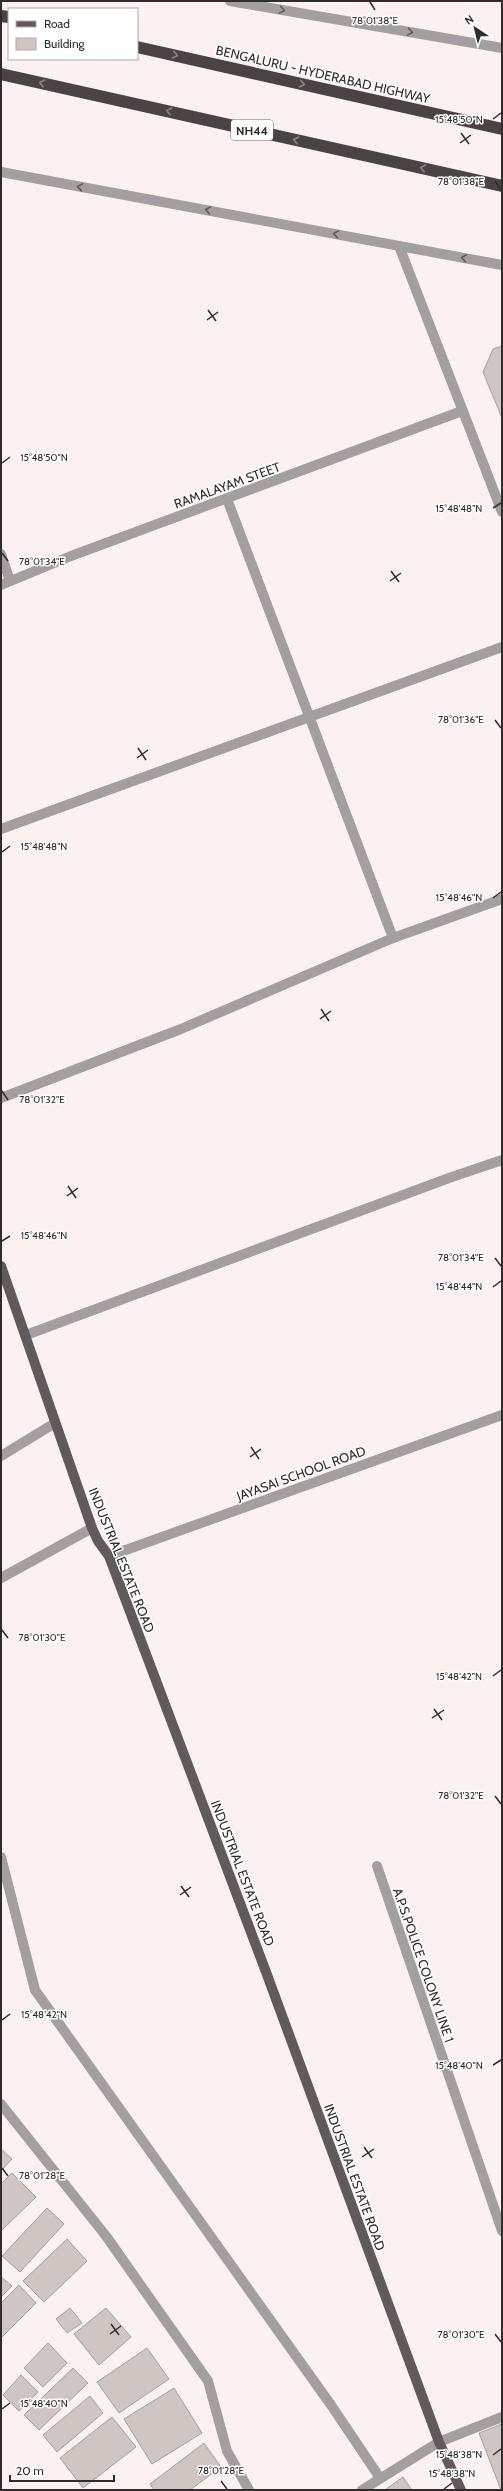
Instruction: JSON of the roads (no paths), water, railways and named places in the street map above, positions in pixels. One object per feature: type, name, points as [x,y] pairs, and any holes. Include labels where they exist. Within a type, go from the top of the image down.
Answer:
[{"type":"highway","name":"BENGALURU - HYDERABAD HIGHWAY","points":[[138,46],[502,130]]},
{"type":"highway","name":"NH44","points":[[1,74],[502,186]]},
{"type":"main road","name":"INDUSTRIAL ESTATE ROAD","points":[[1,1266],[92,1528],[98,1541],[109,1556],[266,1972],[439,2442],[461,2490]]},
{"type":"street","points":[[230,1],[502,48]]},
{"type":"street","points":[[1,172],[502,265]]},
{"type":"street","points":[[399,246],[502,512]]},
{"type":"street","name":"RAMALAYAM STEET","points":[[6,583],[71,556],[462,411]]},
{"type":"street","points":[[227,499],[393,938]]},
{"type":"street","points":[[1,554],[6,583]]},
{"type":"street","points":[[1,829],[502,647]]},
{"type":"street","points":[[1,1098],[181,1029],[393,938],[502,900]]},
{"type":"street","points":[[26,1335],[449,1178],[502,1160]]},
{"type":"street","name":"JAYASAI SCHOOL ROAD","points":[[109,1556],[502,1415]]},
{"type":"street","points":[[1,1456],[55,1423]]},
{"type":"street","points":[[1,1578],[92,1528]]},
{"type":"street","points":[[1,1856],[35,1990],[332,2405],[380,2478]]},
{"type":"street","name":"A.P.S.POLICE COLONY LINE 1","points":[[377,1866],[502,2231]]},
{"type":"street","points":[[1,2104],[106,2236],[208,2381],[227,2451],[248,2490]]},
{"type":"street","points":[[362,2490],[439,2442],[502,2417]]}]
